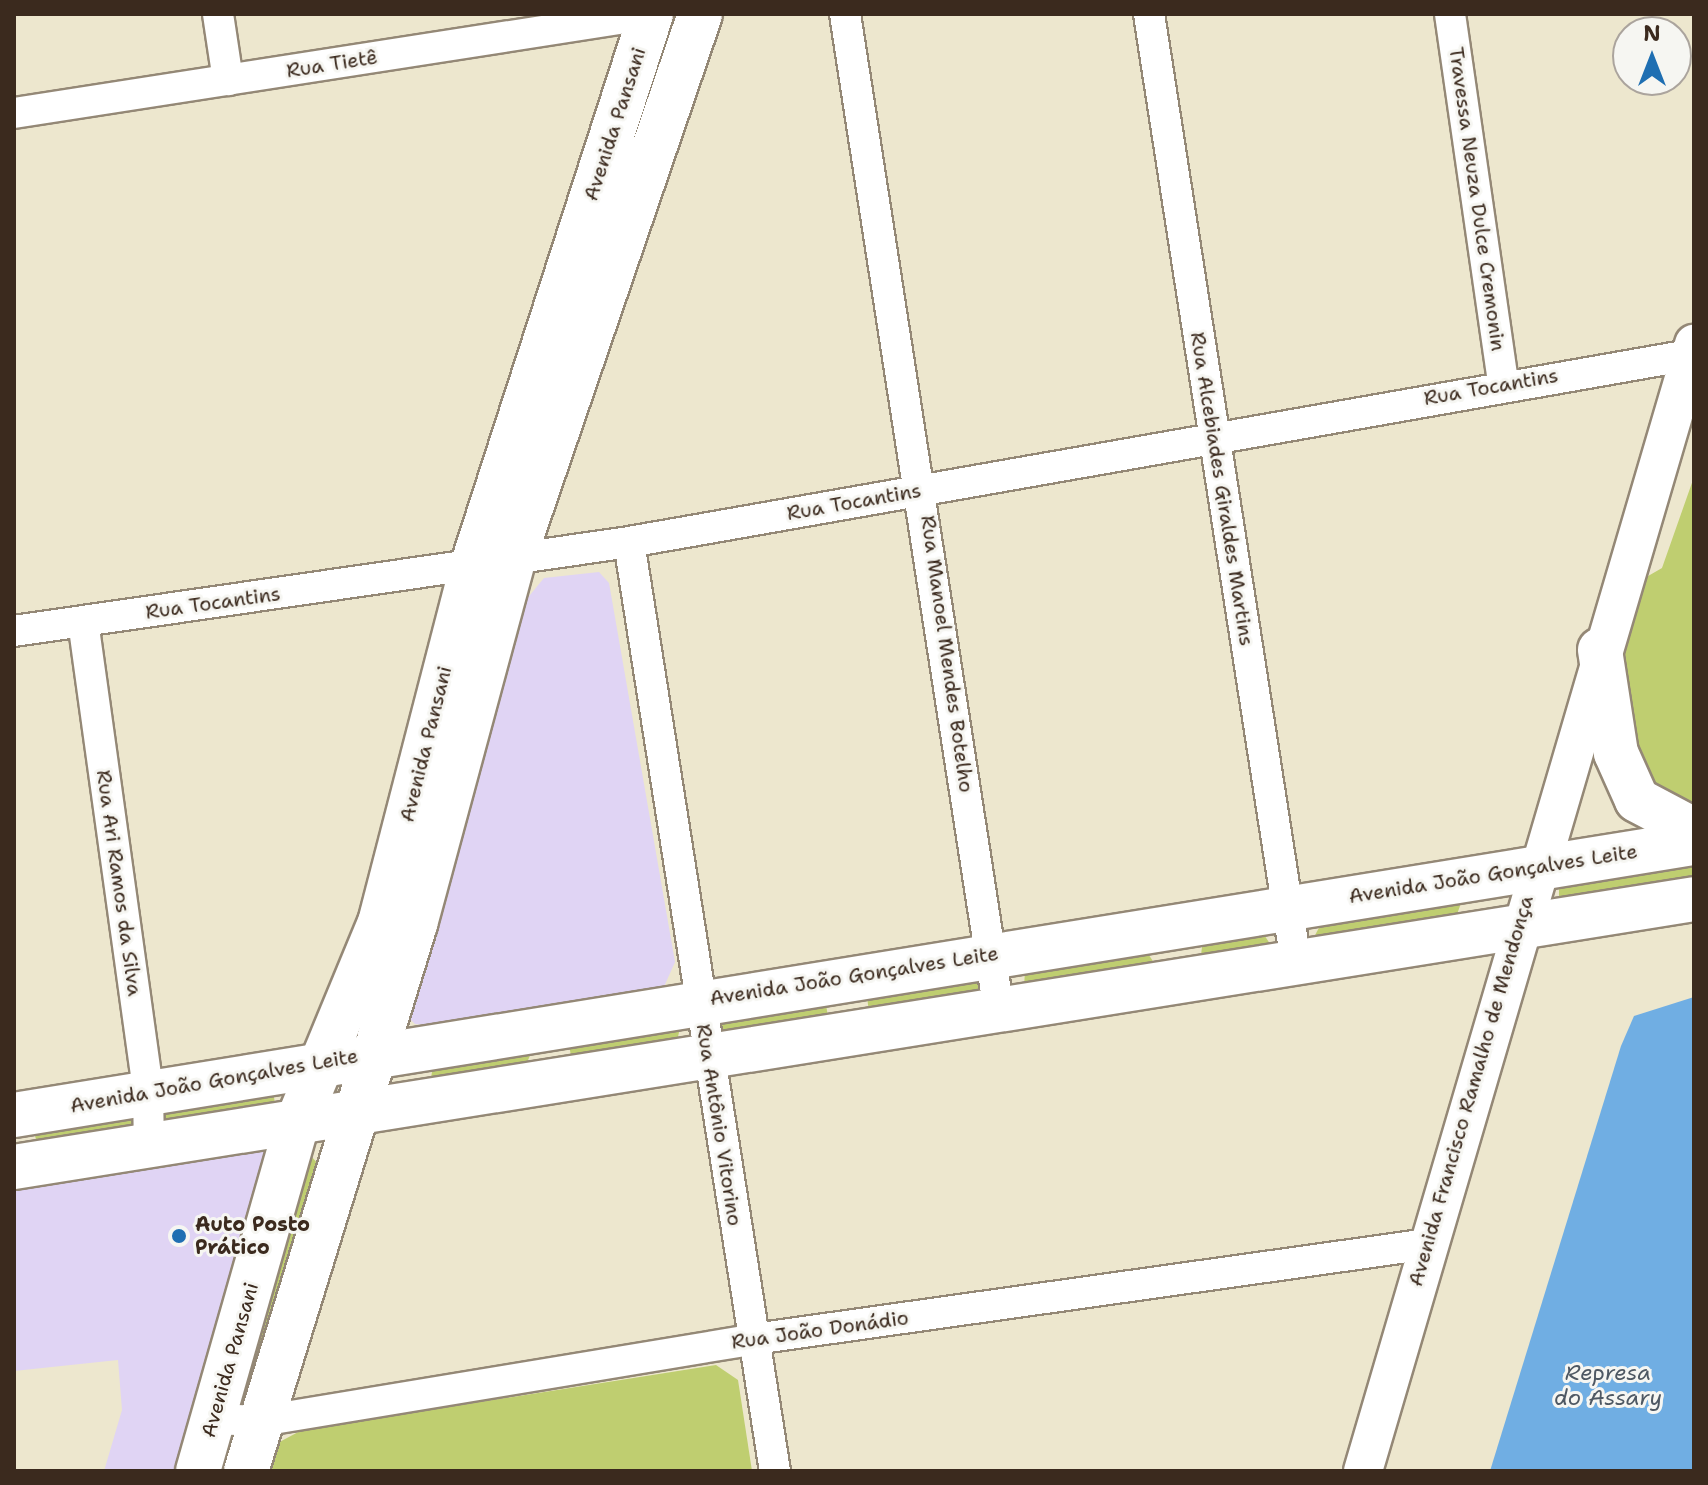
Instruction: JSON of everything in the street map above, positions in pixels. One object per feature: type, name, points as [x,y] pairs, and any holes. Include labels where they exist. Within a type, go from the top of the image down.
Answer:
[{"type":"main road","name":"Avenida Pansani","points":[[198,1471],[297,1123],[380,923],[492,564],[651,14]]},
{"type":"main road","name":"Avenida Pansani","points":[[246,1471],[351,1114],[373,1054],[492,564],[700,14]]},
{"type":"main road","points":[[1600,650],[1616,753],[1637,800],[1694,830]]},
{"type":"main road","name":"Avenida João Gonçalves Leite","points":[[14,1115],[846,977],[1694,843]]},
{"type":"main road","points":[[15,1154],[149,1146],[1694,899]]},
{"type":"main road","points":[[1161,927],[1171,983]]},
{"type":"main road","points":[[846,977],[853,1034]]},
{"type":"main road","points":[[552,1025],[552,1082]]},
{"type":"street","points":[[218,14],[228,80]]},
{"type":"street","name":"Rua Tietê","points":[[14,113],[596,18],[651,14]]},
{"type":"street","name":"Rua Manoel Mendes Botelho","points":[[845,14],[923,490],[999,1011]]},
{"type":"street","name":"Rua Alcebiades Giraldes Martins","points":[[1149,14],[1296,963]]},
{"type":"street","name":"Travessa Neuza Dulce Cremonin","points":[[1450,14],[1503,383]]},
{"type":"street","name":"Rua Tocantins","points":[[14,631],[629,542],[1214,442],[1503,383],[1692,349]]},
{"type":"street","name":"Avenida Francisco Ramalho de Mendonça","points":[[1363,1471],[1535,866],[1692,349]]},
{"type":"street","name":"Rua Antônio Vitorino","points":[[629,542],[706,1057],[775,1471]]},
{"type":"street","name":"Rua Ari Ramos da Silva","points":[[83,621],[148,1091],[149,1146]]},
{"type":"street","name":"Rua João Donádio","points":[[213,1419],[261,1421],[754,1339],[1428,1244]]},
{"type":"shaded area","points":[[599,572],[609,583],[675,962],[663,989],[442,1027],[415,1024],[407,1016],[525,601],[544,578]]},
{"type":"shaded area","points":[[264,1136],[272,1156],[181,1471],[104,1471],[122,1410],[118,1360],[14,1371],[14,1177]]},
{"type":"green space","points":[[1694,477],[1694,815],[1656,799],[1613,703],[1629,587],[1662,568]]},
{"type":"green space","points":[[1694,858],[1694,883],[1559,900],[1559,887]]},
{"type":"green space","points":[[1451,899],[1461,903],[1454,923],[1312,941],[1323,920]]},
{"type":"green space","points":[[1261,930],[1272,947],[1200,962],[1203,940]]},
{"type":"green space","points":[[1145,949],[1156,966],[1024,989],[1025,969]]},
{"type":"green space","points":[[981,978],[982,990],[869,1012],[867,997]]},
{"type":"green space","points":[[825,998],[828,1017],[722,1032],[721,1017]]},
{"type":"green space","points":[[681,1024],[675,1049],[571,1057],[569,1043]]},
{"type":"green space","points":[[532,1051],[522,1074],[440,1087],[431,1078],[433,1066]]},
{"type":"green space","points":[[273,1091],[276,1110],[165,1124],[164,1108]]},
{"type":"green space","points":[[135,1113],[136,1127],[37,1144],[34,1131]]},
{"type":"green space","points":[[309,1154],[321,1167],[247,1401],[239,1397]]},
{"type":"green space","points":[[716,1365],[738,1380],[752,1471],[264,1471],[272,1446],[302,1430]]},
{"type":"water","name":"Represa do Assary","points":[[1694,997],[1694,1471],[1490,1471],[1621,1046],[1634,1016]]},
{"type":"place","name":"Auto Posto Prático","points":[[179,1236]]}]
